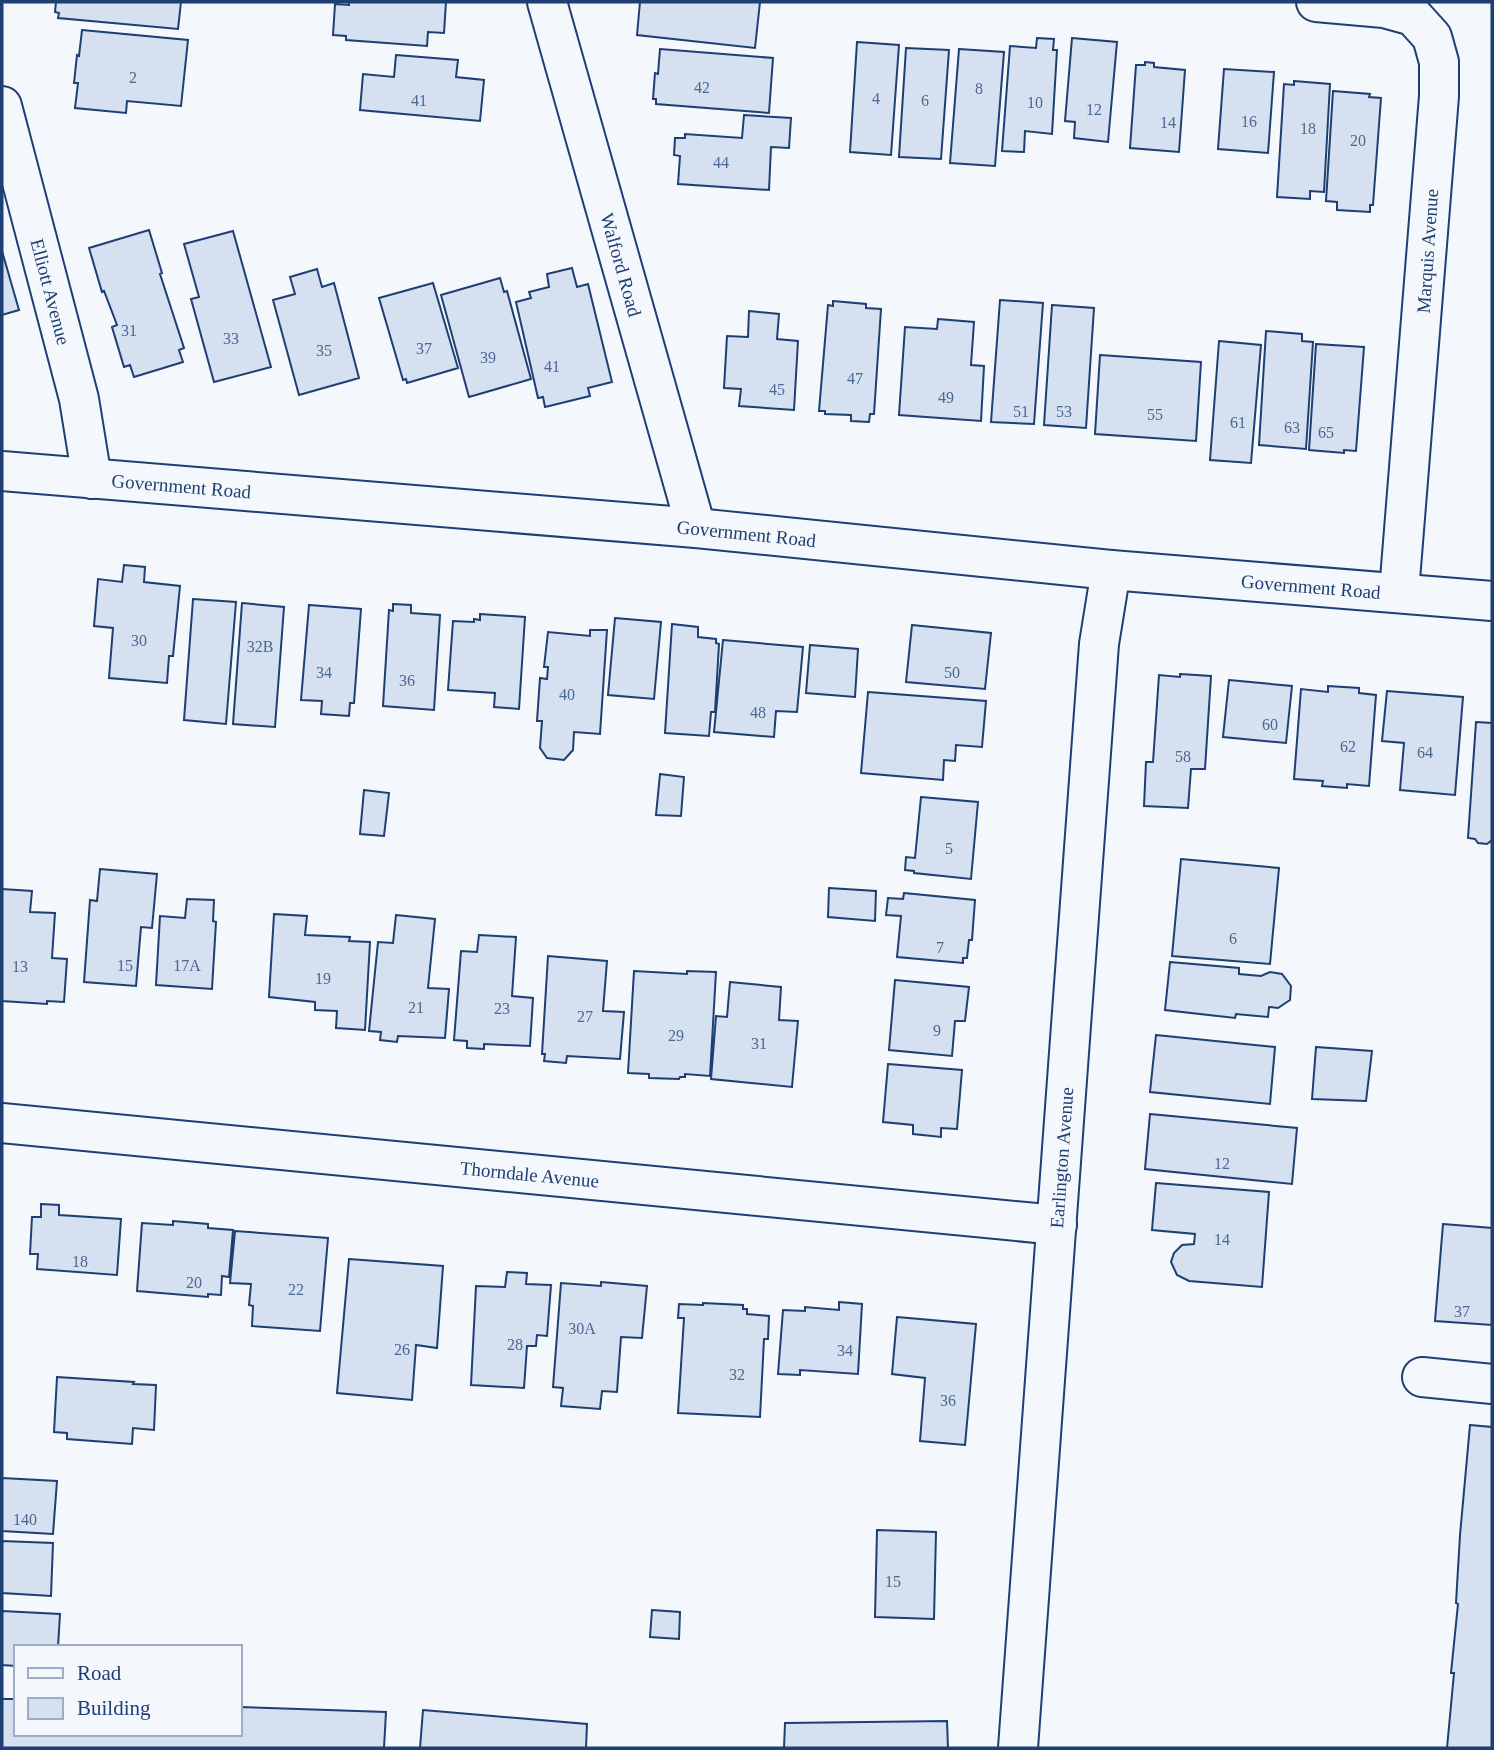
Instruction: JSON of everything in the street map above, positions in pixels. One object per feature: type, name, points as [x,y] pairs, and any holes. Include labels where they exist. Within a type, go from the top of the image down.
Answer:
[{"type":"street","name":"Walford Road","points":[[547,2],[696,528]]},
{"type":"street","name":"Marquis Avenue","points":[[1316,2],[1384,8],[1413,16],[1432,37],[1439,62],[1439,96],[1399,592]]},
{"type":"street","name":"Elliott Avenue","points":[[2,106],[79,399],[92,479]]},
{"type":"street","name":"Government Road","points":[[2,471],[696,528],[1111,570],[1492,601]]},
{"type":"street","name":"Earlington Avenue","points":[[1018,1748],[1099,644],[1111,570]]},
{"type":"street","name":"Thorndale Avenue","points":[[2,1123],[1057,1225]]},
{"type":"street","points":[[1422,1377],[1492,1384]]},
{"type":"building","points":[[56,2],[181,2],[178,29],[58,18],[59,13],[55,12]]},
{"type":"building","points":[[349,2],[446,2],[444,33],[428,32],[427,46],[346,40],[346,36],[333,35],[335,4],[349,5]]},
{"type":"building","points":[[640,2],[760,2],[755,48],[637,35]]},
{"type":"building","points":[[82,30],[188,40],[181,106],[127,101],[126,113],[75,108],[78,83],[74,83]]},
{"type":"building","points":[[1037,38],[1054,39],[1053,50],[1057,50],[1052,134],[1025,131],[1024,152],[1002,151],[1010,46],[1036,48]]},
{"type":"building","points":[[1072,38],[1117,42],[1108,142],[1074,138],[1075,122],[1065,121]]},
{"type":"building","points":[[857,42],[899,45],[891,155],[850,152]]},
{"type":"building","points":[[906,48],[949,50],[941,159],[899,157]]},
{"type":"building","points":[[660,49],[773,58],[769,113],[656,104],[656,99],[653,99]]},
{"type":"building","points":[[959,49],[1004,52],[995,166],[950,163]]},
{"type":"building","points":[[396,55],[458,60],[456,77],[484,80],[480,121],[360,110],[363,74],[394,77]]},
{"type":"building","points":[[1145,62],[1154,63],[1154,67],[1185,70],[1179,152],[1130,148],[1136,65],[1145,65]]},
{"type":"building","points":[[1224,69],[1274,72],[1268,153],[1218,149]]},
{"type":"building","points":[[1294,81],[1330,84],[1324,192],[1310,191],[1310,199],[1277,197],[1284,84],[1294,85]]},
{"type":"building","points":[[1333,91],[1370,94],[1369,97],[1381,98],[1373,205],[1370,205],[1370,212],[1337,210],[1337,202],[1326,201]]},
{"type":"building","points":[[744,115],[791,118],[789,148],[771,147],[769,190],[678,184],[680,156],[674,155],[675,138],[685,138],[685,134],[742,138]]},
{"type":"building","points":[[149,230],[184,348],[179,350],[183,362],[134,377],[130,365],[124,367],[112,327],[117,325],[104,291],[102,292],[89,248]]},
{"type":"building","points":[[233,231],[271,367],[214,382],[191,299],[199,297],[184,244]]},
{"type":"building","points":[[2,251],[19,310],[2,315]]},
{"type":"building","points":[[572,268],[577,287],[588,284],[612,382],[588,388],[590,396],[545,407],[543,397],[538,398],[516,302],[531,298],[529,292],[549,287],[547,274]]},
{"type":"building","points":[[317,269],[322,287],[334,283],[359,378],[299,395],[273,300],[295,294],[290,277]]},
{"type":"building","points":[[500,278],[504,292],[507,291],[531,379],[469,397],[441,295]]},
{"type":"building","points":[[433,283],[458,368],[407,383],[406,379],[403,380],[379,298]]},
{"type":"building","points":[[1000,300],[1043,303],[1034,424],[991,422]]},
{"type":"building","points":[[833,301],[866,304],[866,308],[881,309],[874,414],[870,414],[869,422],[851,421],[851,415],[825,414],[825,411],[819,411],[828,305],[833,306]]},
{"type":"building","points":[[1052,305],[1094,308],[1086,428],[1044,425]]},
{"type":"building","points":[[749,311],[779,314],[777,339],[798,341],[794,410],[739,406],[741,389],[724,388],[727,336],[748,337]]},
{"type":"building","points":[[938,319],[974,322],[971,365],[984,366],[981,421],[899,415],[905,327],[937,329]]},
{"type":"building","points":[[1266,331],[1302,334],[1302,341],[1313,342],[1306,449],[1259,445]]},
{"type":"building","points":[[1219,341],[1261,345],[1251,463],[1210,460]]},
{"type":"building","points":[[1316,344],[1364,347],[1356,451],[1344,450],[1344,453],[1309,450]]},
{"type":"building","points":[[1100,355],[1201,362],[1196,441],[1095,434]]},
{"type":"building","points":[[124,565],[145,567],[144,582],[180,586],[173,656],[169,656],[167,683],[109,678],[113,628],[94,626],[98,579],[122,582]]},
{"type":"building","points":[[193,599],[236,602],[226,724],[184,720]]},
{"type":"building","points":[[242,603],[284,607],[275,727],[233,724]]},
{"type":"building","points":[[393,604],[411,605],[411,613],[440,615],[434,710],[383,706],[389,610],[393,611]]},
{"type":"building","points":[[309,605],[361,609],[354,703],[350,703],[349,716],[321,714],[322,701],[301,700]]},
{"type":"building","points":[[480,614],[525,617],[519,709],[494,707],[495,693],[448,690],[453,621],[474,622],[474,619],[480,620]]},
{"type":"building","points":[[615,618],[661,622],[654,699],[608,695]]},
{"type":"building","points":[[672,624],[698,627],[698,637],[716,639],[719,644],[715,712],[711,712],[709,736],[665,733]]},
{"type":"building","points":[[912,625],[991,633],[985,689],[906,682]]},
{"type":"building","points":[[590,630],[607,630],[600,734],[574,732],[573,750],[564,760],[547,758],[540,748],[542,721],[537,721],[540,678],[547,679],[548,667],[544,667],[548,632],[590,636]]},
{"type":"building","points":[[723,640],[803,647],[797,712],[776,711],[774,737],[714,732]]},
{"type":"building","points":[[810,645],[858,649],[855,697],[806,693]]},
{"type":"building","points":[[1180,674],[1211,676],[1205,769],[1191,769],[1188,808],[1144,806],[1146,762],[1153,762],[1159,675],[1180,677]]},
{"type":"building","points":[[1229,680],[1292,686],[1286,743],[1223,737]]},
{"type":"building","points":[[1328,686],[1359,688],[1359,693],[1376,695],[1369,786],[1322,786],[1323,781],[1294,779],[1301,689],[1328,692]]},
{"type":"building","points":[[1387,691],[1463,697],[1455,795],[1400,790],[1404,743],[1382,741]]},
{"type":"building","points":[[868,692],[986,701],[982,747],[956,745],[955,761],[944,760],[943,780],[861,773]]},
{"type":"building","points":[[1476,722],[1492,723],[1492,840],[1487,844],[1468,838]]},
{"type":"building","points":[[660,774],[684,777],[681,816],[656,815]]},
{"type":"building","points":[[364,790],[389,793],[384,836],[360,834]]},
{"type":"building","points":[[921,797],[978,802],[971,879],[905,870],[906,857],[915,858]]},
{"type":"building","points":[[1181,859],[1279,868],[1270,964],[1172,956]]},
{"type":"building","points":[[100,869],[157,874],[152,928],[141,927],[136,986],[84,982],[90,900],[97,901]]},
{"type":"building","points":[[829,888],[876,891],[875,921],[828,917]]},
{"type":"building","points":[[2,889],[32,891],[30,912],[55,913],[52,958],[67,959],[64,1002],[47,1001],[47,1004],[2,1001]]},
{"type":"building","points":[[904,893],[975,900],[972,940],[969,940],[967,958],[963,958],[963,963],[897,957],[901,916],[886,915],[888,898],[903,899]]},
{"type":"building","points":[[187,899],[214,900],[213,921],[216,922],[212,989],[156,985],[160,916],[185,918]]},
{"type":"building","points":[[274,914],[307,916],[305,935],[350,937],[349,941],[370,942],[365,1030],[336,1028],[337,1011],[315,1010],[315,1002],[269,997]]},
{"type":"building","points":[[396,915],[435,919],[428,988],[449,989],[445,1038],[398,1036],[397,1042],[380,1040],[381,1032],[369,1031],[378,942],[393,943]]},
{"type":"building","points":[[479,935],[516,937],[512,996],[533,998],[530,1046],[484,1044],[484,1049],[467,1048],[467,1041],[454,1040],[461,951],[477,952]]},
{"type":"building","points":[[548,956],[607,961],[603,1011],[624,1012],[620,1059],[567,1056],[566,1063],[544,1061],[545,1054],[542,1054]]},
{"type":"building","points":[[1170,962],[1239,968],[1239,974],[1282,974],[1291,986],[1290,1000],[1278,1008],[1269,1007],[1268,1017],[1236,1014],[1235,1018],[1165,1010]]},
{"type":"building","points":[[634,971],[687,974],[687,971],[716,972],[710,1076],[685,1074],[685,1077],[679,1079],[649,1078],[649,1074],[628,1073]]},
{"type":"building","points":[[895,980],[969,987],[965,1021],[955,1021],[952,1056],[889,1050]]},
{"type":"building","points":[[730,982],[781,987],[779,1020],[798,1021],[792,1087],[711,1079],[716,1016],[727,1017]]},
{"type":"building","points":[[1156,1035],[1275,1047],[1270,1104],[1150,1092]]},
{"type":"building","points":[[1316,1047],[1372,1051],[1366,1101],[1312,1099]]},
{"type":"building","points":[[888,1064],[962,1070],[957,1129],[941,1128],[941,1137],[913,1134],[913,1125],[883,1122]]},
{"type":"building","points":[[1150,1114],[1297,1128],[1292,1184],[1145,1169]]},
{"type":"building","points":[[1156,1183],[1269,1192],[1262,1287],[1189,1281],[1177,1275],[1171,1262],[1174,1253],[1182,1245],[1194,1244],[1195,1234],[1152,1230]]},
{"type":"building","points":[[41,1204],[59,1205],[59,1215],[121,1219],[117,1275],[37,1269],[38,1254],[30,1254],[32,1217],[41,1217]]},
{"type":"building","points":[[173,1221],[208,1224],[208,1228],[233,1230],[229,1277],[222,1276],[221,1295],[208,1294],[208,1297],[137,1291],[142,1223],[173,1225]]},
{"type":"building","points":[[1443,1224],[1492,1228],[1492,1325],[1435,1321]]},
{"type":"building","points":[[235,1231],[328,1238],[320,1331],[252,1326],[253,1306],[249,1305],[251,1284],[230,1283]]},
{"type":"building","points":[[349,1259],[443,1266],[437,1348],[416,1345],[412,1400],[337,1393]]},
{"type":"building","points":[[507,1272],[527,1273],[526,1284],[551,1285],[547,1336],[537,1335],[536,1346],[527,1346],[524,1388],[471,1385],[476,1286],[505,1287]]},
{"type":"building","points":[[601,1282],[647,1286],[642,1338],[621,1337],[617,1392],[602,1391],[600,1409],[561,1406],[563,1388],[553,1387],[561,1283],[601,1286]]},
{"type":"building","points":[[839,1302],[862,1304],[858,1374],[800,1370],[800,1375],[778,1374],[783,1310],[805,1311],[805,1307],[839,1310]]},
{"type":"building","points":[[679,1304],[743,1305],[747,1314],[769,1316],[768,1339],[764,1339],[760,1417],[678,1413],[684,1318],[678,1318]]},
{"type":"building","points":[[897,1317],[976,1324],[965,1445],[920,1441],[925,1378],[892,1374]]},
{"type":"building","points":[[57,1377],[156,1385],[154,1430],[133,1428],[132,1444],[67,1439],[67,1433],[54,1432]]},
{"type":"building","points":[[1470,1425],[1492,1427],[1492,1748],[1447,1748],[1454,1673],[1451,1673],[1458,1604],[1460,1535]]},
{"type":"building","points":[[2,1478],[57,1481],[53,1534],[2,1531]]},
{"type":"building","points":[[877,1530],[936,1532],[934,1619],[875,1617]]},
{"type":"building","points":[[2,1541],[53,1543],[51,1596],[2,1593]]},
{"type":"building","points":[[652,1610],[680,1612],[679,1639],[650,1637]]},
{"type":"building","points":[[2,1611],[60,1614],[58,1645],[14,1645],[14,1666],[2,1665]]},
{"type":"building","points":[[2,1699],[14,1699],[14,1736],[242,1736],[242,1707],[386,1712],[384,1748],[2,1748]]},
{"type":"building","points":[[423,1710],[587,1724],[586,1748],[420,1748]]},
{"type":"building","points":[[947,1721],[948,1748],[784,1748],[785,1723]]}]
